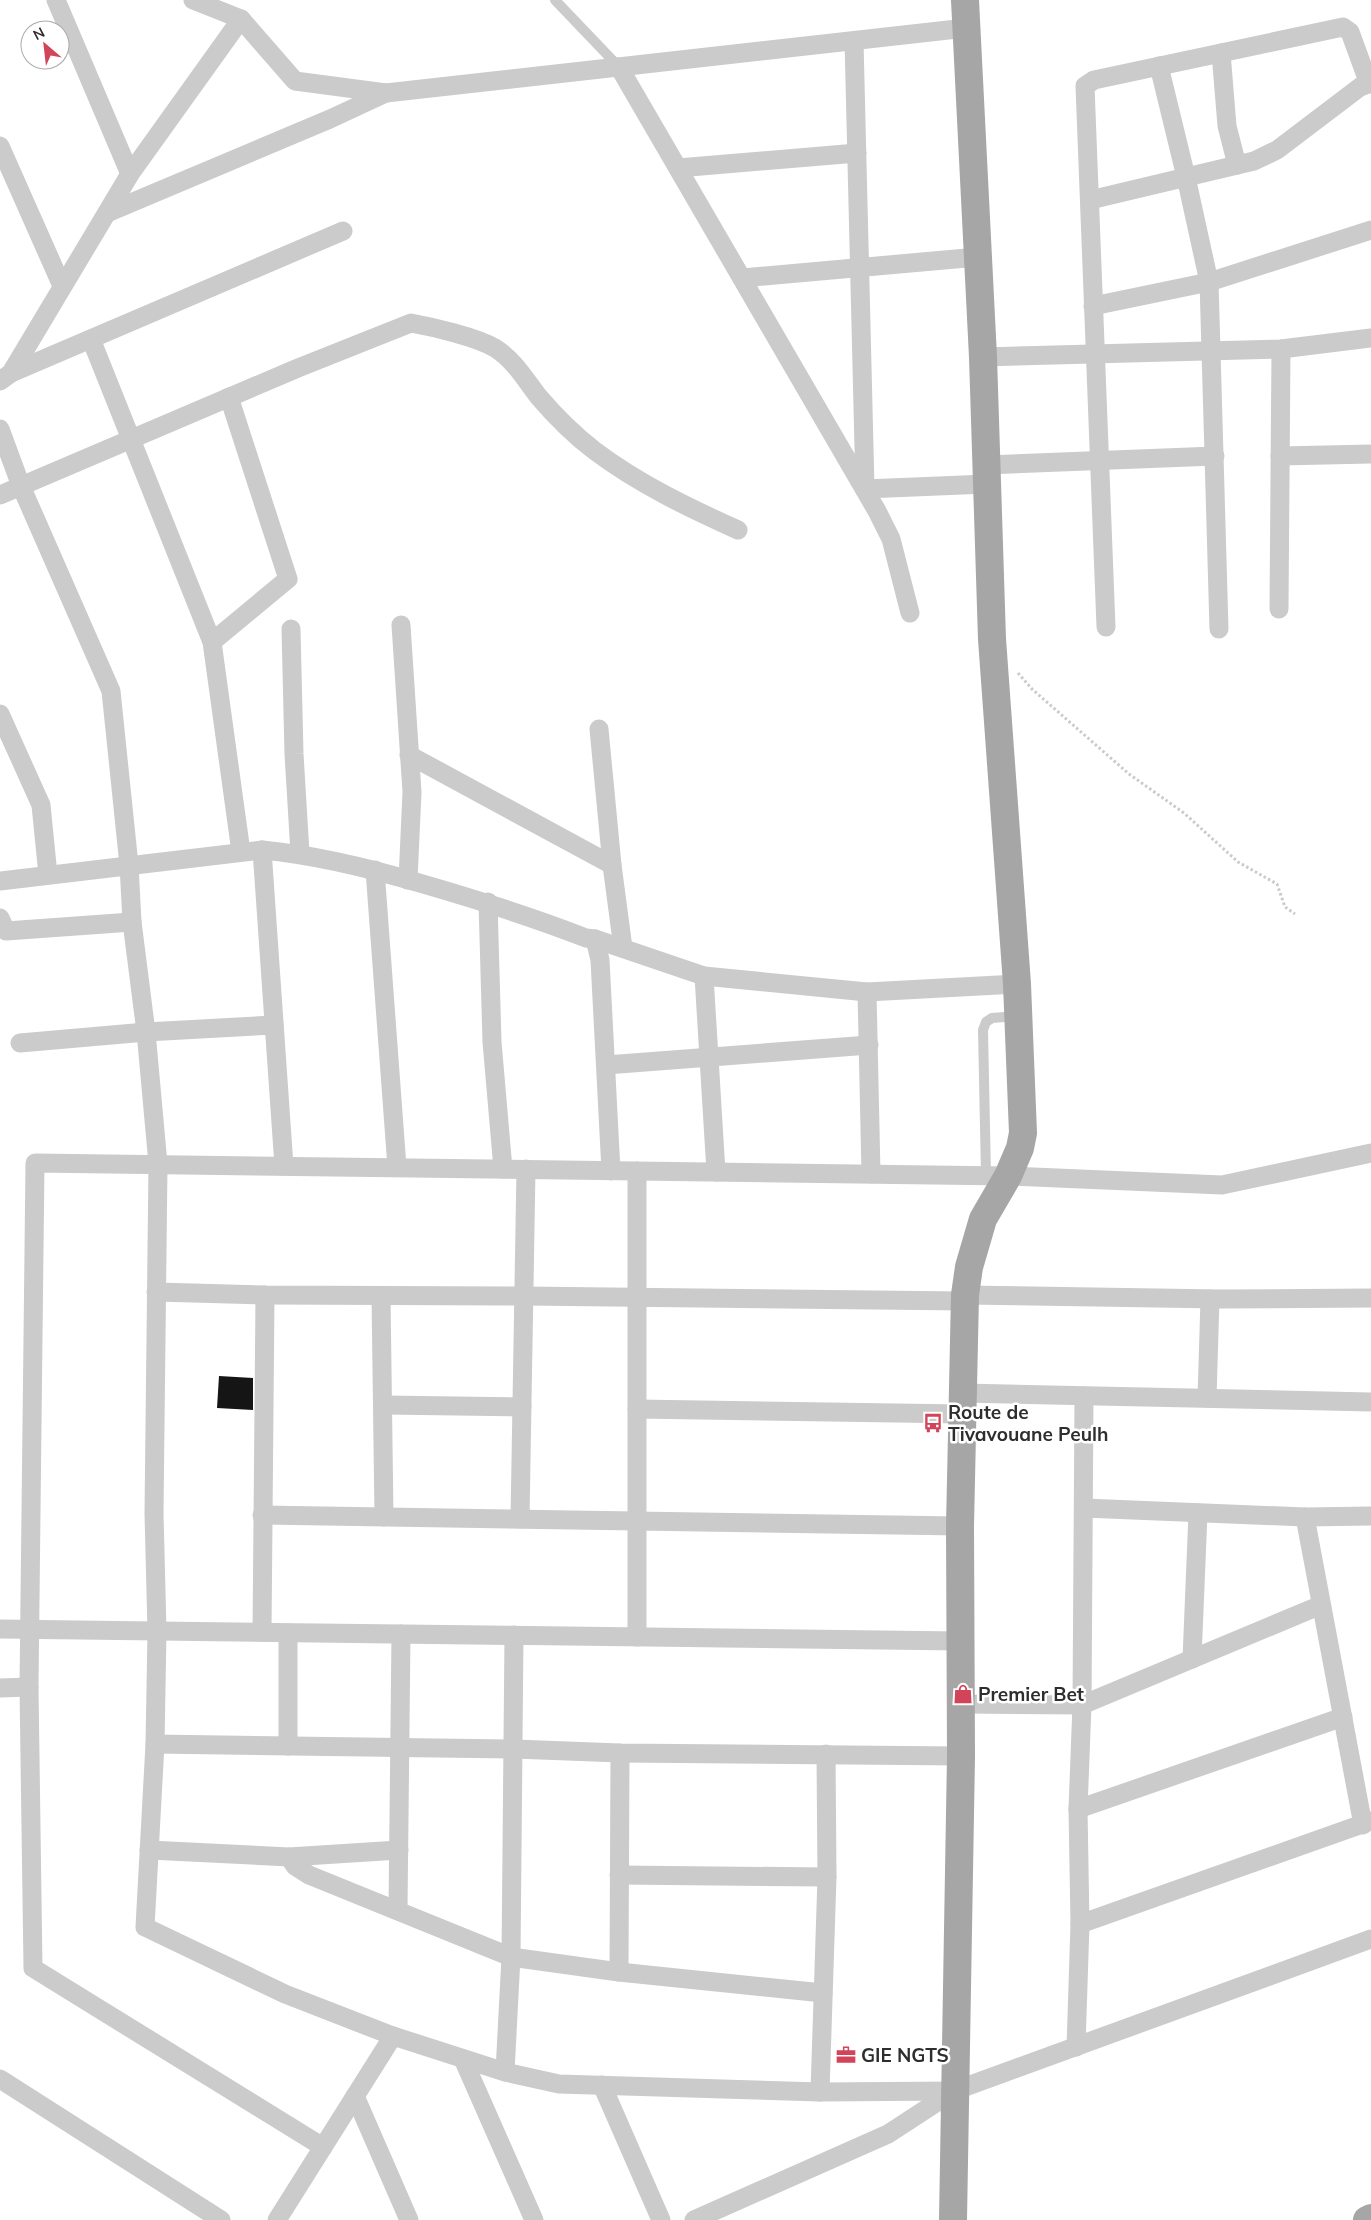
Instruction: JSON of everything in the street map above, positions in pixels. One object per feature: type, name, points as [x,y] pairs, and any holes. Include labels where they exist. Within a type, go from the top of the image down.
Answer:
[{"type":"main road","points":[[953,2220],[961,1756],[960,1526],[965,1298],[975,1242],[997,1176],[1020,1148],[1023,1132],[1017,984],[992,639],[983,357],[967,8]]},
{"type":"main road","points":[[1367,2220],[1371,2218]]},
{"type":"street","points":[[56,0],[130,174]]},
{"type":"street","points":[[193,0],[241,19],[295,81],[386,93],[854,41],[967,8]]},
{"type":"street","points":[[6,377],[130,174],[241,19]]},
{"type":"street","points":[[1090,200],[1254,161],[1277,150],[1360,87],[1370,84],[1350,32],[1343,27],[1094,80],[1085,86],[1106,627]]},
{"type":"street","points":[[854,41],[865,489]]},
{"type":"street","points":[[1220,53],[1227,126],[1237,165]]},
{"type":"street","points":[[1159,66],[1209,282],[1216,456],[1219,629]]},
{"type":"street","points":[[619,67],[865,489],[891,539],[910,614]]},
{"type":"street","points":[[107,213],[330,119],[386,93]]},
{"type":"street","points":[[0,146],[62,286]]},
{"type":"street","points":[[678,168],[857,153]]},
{"type":"street","points":[[1094,306],[1209,282],[1371,230]]},
{"type":"street","points":[[6,377],[343,231]]},
{"type":"street","points":[[742,278],[978,257]]},
{"type":"street","points":[[0,495],[229,397],[411,324],[427,326],[494,348],[519,370],[554,414],[596,452],[661,492],[738,530]]},
{"type":"street","points":[[983,357],[1281,349],[1371,338]]},
{"type":"street","points":[[91,339],[212,642],[241,852]]},
{"type":"street","points":[[1279,609],[1281,349]]},
{"type":"street","points":[[212,642],[288,579],[229,397]]},
{"type":"street","points":[[0,429],[21,486],[111,691],[129,865],[132,922],[146,1032],[158,1164],[154,1514],[157,1631],[155,1744],[145,1927],[285,1994],[393,2036],[505,2072],[559,2084],[820,2092],[954,2091]]},
{"type":"street","points":[[1280,456],[1371,454]]},
{"type":"street","points":[[865,489],[1099,461],[1216,456]]},
{"type":"street","points":[[401,625],[412,792],[408,880]]},
{"type":"street","points":[[291,629],[294,754],[300,853]]},
{"type":"street","points":[[0,714],[41,806],[48,875]]},
{"type":"street","points":[[600,728],[612,865],[623,948]]},
{"type":"street","points":[[409,755],[612,865]]},
{"type":"street","points":[[0,881],[262,850],[300,853],[375,870],[488,902],[586,938],[623,948],[704,976],[867,992],[1017,984]]},
{"type":"street","points":[[262,850],[284,1166]]},
{"type":"street","points":[[375,870],[397,1167]]},
{"type":"street","points":[[488,902],[492,1042],[503,1169]]},
{"type":"street","points":[[0,918],[6,931],[132,922]]},
{"type":"street","points":[[595,939],[600,960],[611,1171]]},
{"type":"street","points":[[704,976],[716,1172]]},
{"type":"street","points":[[867,992],[871,1174]]},
{"type":"street","points":[[20,1043],[146,1032],[274,1025]]},
{"type":"street","points":[[606,1065],[869,1045]]},
{"type":"street","points":[[323,2147],[33,1968],[29,1687],[36,1162],[997,1176],[1222,1184],[1371,1153]]},
{"type":"street","points":[[520,1519],[526,1170]]},
{"type":"street","points":[[637,1171],[637,1637]]},
{"type":"street","points":[[156,1292],[381,1296],[1371,1298]]},
{"type":"street","points":[[262,1632],[266,1295]]},
{"type":"street","points":[[381,1296],[384,1405],[384,1517]]},
{"type":"street","points":[[1208,1398],[1210,1299]]},
{"type":"street","points":[[637,1409],[962,1403],[1084,1396],[1371,1402]]},
{"type":"street","points":[[1076,2047],[1080,1924],[1078,1809],[1082,1705],[1084,1396]]},
{"type":"street","points":[[384,1405],[522,1407]]},
{"type":"street","points":[[1084,1508],[1305,1517],[1371,1516]]},
{"type":"street","points":[[1192,1659],[1198,1512]]},
{"type":"street","points":[[262,1515],[960,1526]]},
{"type":"street","points":[[1080,1924],[1367,1823],[1342,1717],[1305,1517]]},
{"type":"street","points":[[960,1704],[1082,1705],[1321,1605]]},
{"type":"street","points":[[0,1629],[960,1641]]},
{"type":"street","points":[[288,1633],[288,1746]]},
{"type":"street","points":[[398,1909],[401,1634]]},
{"type":"street","points":[[505,2072],[511,1956],[514,1636]]},
{"type":"street","points":[[0,1688],[29,1687]]},
{"type":"street","points":[[1078,1809],[1342,1717]]},
{"type":"street","points":[[155,1744],[514,1749],[620,1753],[961,1756]]},
{"type":"street","points":[[619,1972],[620,1753]]},
{"type":"street","points":[[820,2092],[827,1877],[826,1754]]},
{"type":"street","points":[[149,1850],[288,1857],[399,1850]]},
{"type":"street","points":[[288,1857],[295,1866],[309,1875],[398,1909],[511,1956],[619,1972],[823,1993]]},
{"type":"street","points":[[620,1875],[827,1877]]},
{"type":"street","points":[[694,2220],[888,2134],[954,2091],[1371,1939]]},
{"type":"street","points":[[277,2220],[393,2036]]},
{"type":"street","points":[[463,2059],[534,2220]]},
{"type":"street","points":[[0,2079],[222,2220]]},
{"type":"street","points":[[602,2085],[661,2220]]},
{"type":"street","points":[[355,2096],[409,2220]]},
{"type":"lane","points":[[555,0],[619,67]]},
{"type":"lane","points":[[997,1176],[983,1030],[986,1022],[992,1018],[1018,1015]]},
{"type":"path","points":[[1014,668],[1032,689],[1129,774],[1184,813],[1238,862],[1277,884],[1285,907],[1294,914]]},
{"type":"building","points":[[219,1376],[253,1378],[253,1410],[217,1408]]},
{"type":"place","name":"Route de Tivavouane Peulh","points":[[933,1423]]},
{"type":"place","name":"Premier Bet","points":[[963,1694]]},
{"type":"place","name":"GIE NGTS","points":[[846,2055]]}]
